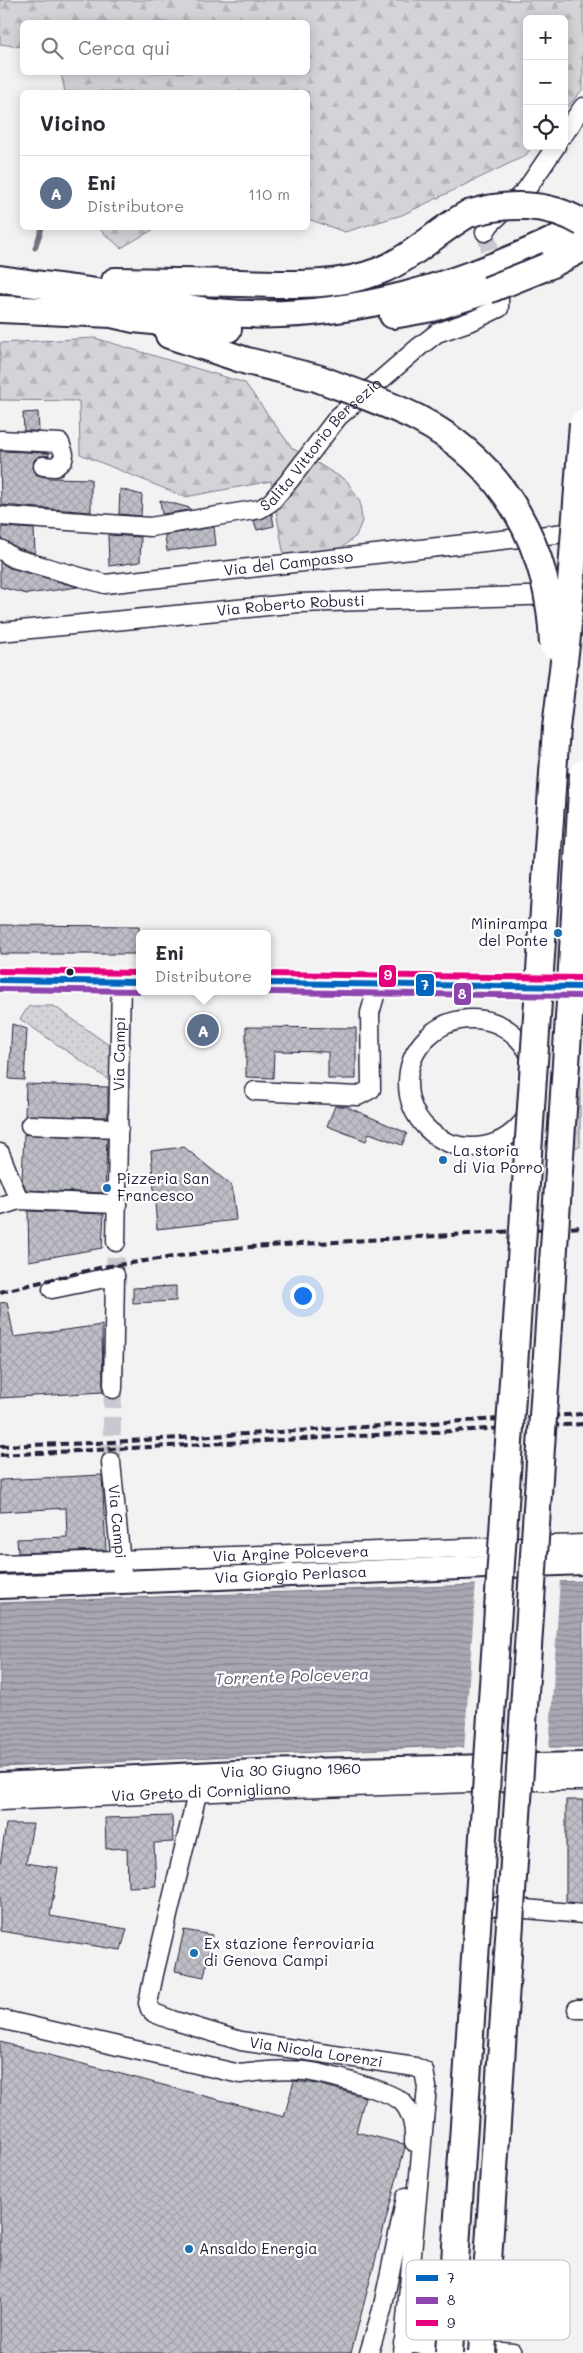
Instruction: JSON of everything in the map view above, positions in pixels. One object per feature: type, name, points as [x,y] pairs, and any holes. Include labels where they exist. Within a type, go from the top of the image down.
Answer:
[{"type":"highway","points":[[0,279],[272,283],[345,280],[378,272],[401,261],[447,225],[476,223],[500,206],[533,207],[565,214],[583,225]]},
{"type":"highway","points":[[0,279],[140,298],[216,312],[270,314],[314,311],[401,296],[442,286],[499,265],[583,225]]},
{"type":"highway","points":[[0,310],[112,314],[134,319],[215,329],[312,329],[432,308],[548,266],[583,248]]},
{"type":"highway","points":[[134,319],[172,336],[247,361],[317,378],[399,409],[437,430],[490,474],[516,508],[536,550],[550,598],[556,728]]},
{"type":"highway","points":[[455,2260],[556,728],[567,636],[583,423]]},
{"type":"highway","points":[[488,2260],[570,1002],[583,773]]},
{"type":"highway","points":[[449,2353],[450,2340]]},
{"type":"highway","points":[[482,2353],[483,2340]]},
{"type":"main road","points":[[0,980],[130,982]]},
{"type":"main road","points":[[271,984],[583,987]]},
{"type":"main road","name":"Via Giorgio Perlasca","points":[[0,1587],[122,1572],[583,1563]]},
{"type":"main road","name":"Via 30 Giugno 1960","points":[[0,1784],[141,1787],[256,1771],[583,1764]]},
{"type":"street","points":[[568,128],[583,107]]},
{"type":"street","points":[[476,223],[490,224],[526,190],[553,150]]},
{"type":"street","name":"Salita Vittorio Bersezio","points":[[0,516],[150,527],[260,509],[271,502],[290,481],[338,417],[419,347],[437,333],[474,320],[499,308],[494,284]]},
{"type":"street","points":[[0,440],[60,443],[64,454],[63,460],[55,467],[43,466]]},
{"type":"street","name":"Via del Campasso","points":[[0,550],[12,558],[105,584],[583,531]]},
{"type":"street","name":"Via Roberto Robusti","points":[[0,632],[299,603],[583,594]]},
{"type":"street","name":"Via Campi","points":[[116,1242],[118,1134],[130,982]]},
{"type":"street","points":[[255,1091],[358,1096],[371,1089],[370,1014],[378,985]]},
{"type":"street","points":[[461,1019],[482,1019],[494,1023],[517,1037],[529,1054],[536,1073],[536,1086],[530,1113],[518,1129],[501,1141],[482,1147],[462,1147],[442,1141],[426,1129],[414,1113],[407,1093],[408,1073],[414,1054],[426,1037],[442,1025],[461,1019]]},
{"type":"street","points":[[33,1130],[118,1134]]},
{"type":"street","points":[[0,1153],[19,1200]]},
{"type":"street","points":[[0,1206],[19,1200],[117,1204]]},
{"type":"street","points":[[52,1289],[115,1275],[113,1389]]},
{"type":"street","name":"Via Campi","points":[[111,1462],[122,1572]]},
{"type":"street","name":"Via Argine Polcevera","points":[[0,1564],[122,1572],[583,1544]]},
{"type":"street","name":"Via Greto di Cornigliano","points":[[0,1801],[141,1787],[197,1794],[510,1781],[583,1781]]},
{"type":"street","name":"Via Nicola Lorenzi","points":[[197,1794],[148,2003],[154,2013],[241,2041],[415,2067],[424,2071],[427,2088],[411,2260]]},
{"type":"street","points":[[490,1906],[583,1914]]},
{"type":"street","points":[[0,2019],[240,2074],[267,2070],[306,2071],[382,2091],[402,2102],[410,2114],[415,2131],[403,2216],[382,2310],[369,2353]]},
{"type":"street","name":"Via Nicola Lorenzi","points":[[403,2348],[406,2316]]},
{"type":"street","points":[[403,2348],[513,2353]]},
{"type":"green space","points":[[0,0],[583,0],[583,89],[568,106],[568,15],[523,15],[523,150],[530,150],[525,156],[402,215],[345,232],[310,220],[310,90],[65,90],[61,75],[310,75],[310,20],[20,20],[20,47],[0,44]]},
{"type":"green space","points":[[100,230],[152,230],[121,248]]},
{"type":"green space","points":[[95,338],[245,383],[292,448],[347,481],[360,502],[362,521],[356,536],[340,549],[284,557],[271,481],[185,497],[80,454],[79,401],[0,400],[0,343]]},
{"type":"green space","points":[[29,1006],[54,1006],[113,1048],[112,1082],[20,1019]]},
{"type":"green space","points":[[557,1087],[580,1088],[580,1147],[556,1147]]},
{"type":"water","name":"Torrente Polcevera","points":[[583,1581],[583,1747],[424,1747],[0,1767],[0,1603]]},
{"type":"pier","points":[[560,1579],[549,1749],[464,1750],[476,1582]]},
{"type":"building","points":[[38,412],[39,431],[24,431],[23,413]]},
{"type":"building","points":[[0,451],[49,453],[49,456],[39,456],[34,460],[33,470],[37,475],[49,478],[91,479],[91,512],[1,505]]},
{"type":"building","points":[[120,489],[142,495],[141,516],[119,514]]},
{"type":"building","points":[[160,500],[190,508],[190,510],[162,514]]},
{"type":"building","points":[[272,514],[274,526],[257,530],[254,521]]},
{"type":"building","points":[[2,527],[34,529],[35,553],[18,548],[1,539]]},
{"type":"building","points":[[214,527],[216,545],[167,551],[165,535]]},
{"type":"building","points":[[108,535],[141,537],[140,562],[109,566]]},
{"type":"building","points":[[0,562],[10,568],[78,587],[27,594],[0,587]]},
{"type":"building","points":[[0,925],[139,926],[139,930],[136,930],[136,954],[0,954]]},
{"type":"building","points":[[194,1022],[211,1022],[212,1040],[194,1039]]},
{"type":"building","points":[[12,1024],[27,1029],[24,1080],[9,1079]]},
{"type":"building","points":[[246,1027],[356,1028],[356,1079],[328,1079],[328,1052],[274,1051],[273,1078],[246,1077]]},
{"type":"building","points":[[26,1084],[108,1087],[108,1117],[25,1116]]},
{"type":"building","points":[[335,1106],[345,1106],[407,1133],[402,1145],[369,1133],[366,1141],[327,1126]]},
{"type":"building","points":[[24,1134],[107,1138],[105,1193],[26,1190],[22,1180]]},
{"type":"building","points":[[184,1147],[232,1186],[236,1220],[157,1229],[151,1151]]},
{"type":"building","points":[[28,1211],[104,1214],[102,1248],[29,1261]]},
{"type":"building","points":[[176,1286],[176,1301],[133,1303],[133,1288]]},
{"type":"building","points":[[7,1302],[14,1337],[102,1325],[103,1392],[0,1398],[0,1303]]},
{"type":"building","points":[[102,1475],[106,1550],[18,1553],[17,1539],[67,1537],[66,1508],[0,1512],[0,1480]]},
{"type":"building","points":[[566,1800],[583,1800],[583,1903],[566,1902]]},
{"type":"building","points":[[172,1816],[173,1842],[154,1843],[156,1886],[128,1887],[127,1848],[106,1849],[105,1818]]},
{"type":"building","points":[[6,1824],[33,1824],[26,1863],[58,1868],[50,1916],[127,1929],[121,1950],[0,1931],[0,1864]]},
{"type":"building","name":"Ex stazione ferroviaria di Genova Campi","points":[[184,1930],[212,1935],[204,1977],[175,1971]]},
{"type":"building","name":"Ansaldo Energia","points":[[0,2042],[284,2117],[294,2081],[318,2084],[365,2097],[356,2132],[404,2144],[405,2147],[351,2353],[0,2353]]},
{"type":"waterway","points":[[35,248],[41,230]]},
{"type":"tunnel","points":[[485,232],[498,275]]},
{"type":"tunnel","points":[[115,1275],[116,1242]]},
{"type":"tunnel","points":[[111,1462],[113,1389]]},
{"type":"railway","points":[[0,1292],[103,1267],[235,1248],[583,1227]]},
{"type":"railway","points":[[0,1446],[94,1443],[583,1414]]},
{"type":"railway","points":[[0,1455],[583,1424]]},
{"type":"transit line","name":"9","points":[[0,971],[136,973]]},
{"type":"transit line","name":"9","points":[[271,974],[583,978]]},
{"type":"transit line","name":"7","points":[[0,980],[136,982]]},
{"type":"transit line","name":"7","points":[[271,983],[583,987]]},
{"type":"transit line","name":"8","points":[[0,989],[136,991]]},
{"type":"transit line","name":"8","points":[[271,992],[583,996]]},
{"type":"place","name":"Minirampa del Ponte","points":[[558,933]]},
{"type":"place","name":"Eni","points":[[203,1030]]},
{"type":"place","name":"La storia di Via Porro","points":[[443,1160]]},
{"type":"place","name":"Pizzeria San Francesco","points":[[107,1188]]},
{"type":"place","name":"Ex stazione ferroviaria di Genova Campi","points":[[194,1953]]},
{"type":"place","name":"Ansaldo Energia","points":[[189,2249]]}]
